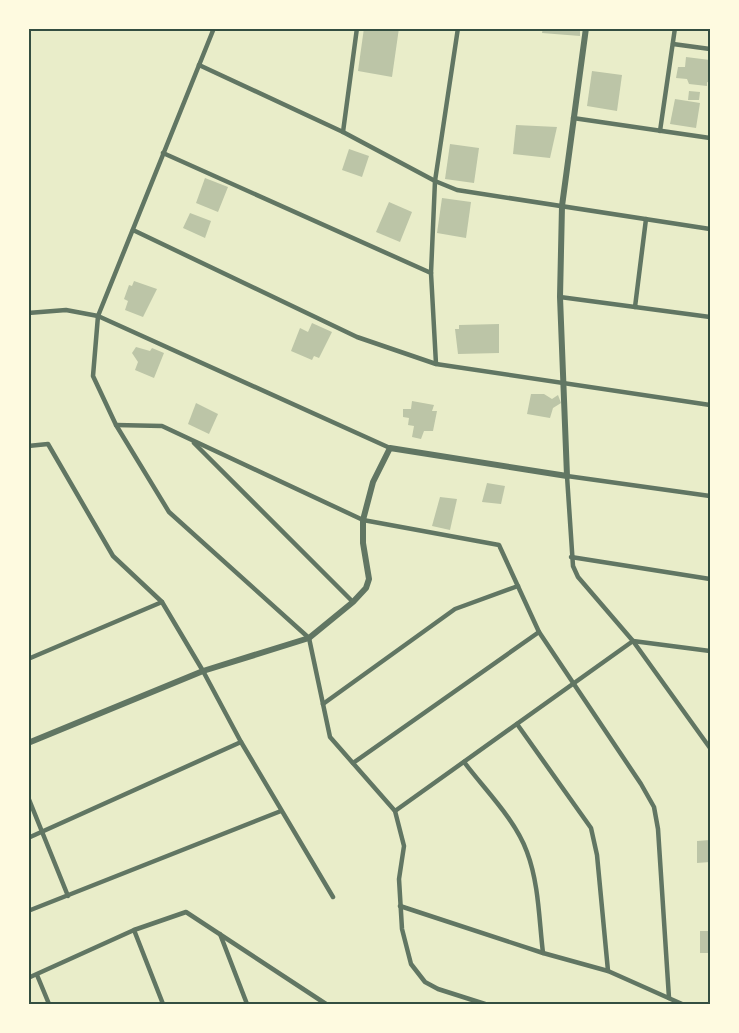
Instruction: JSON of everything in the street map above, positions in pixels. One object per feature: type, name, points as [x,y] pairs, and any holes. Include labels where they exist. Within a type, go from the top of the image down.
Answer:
[{"type":"street","points":[[214,28],[98,316],[93,376],[116,425],[169,512],[309,638],[330,737],[395,812],[404,846],[399,879],[400,906],[407,954],[417,974],[438,989],[485,1005]]},
{"type":"street","points":[[343,132],[357,28]]},
{"type":"street","points":[[436,364],[431,273],[435,181],[458,28]]},
{"type":"street","points":[[586,28],[562,206],[560,297],[571,557],[578,577],[633,641],[711,748]]},
{"type":"street","points":[[660,131],[675,28]]},
{"type":"street","points":[[673,44],[711,49]]},
{"type":"street","points":[[199,65],[343,132],[435,181],[465,192],[711,229]]},
{"type":"street","points":[[573,118],[711,138]]},
{"type":"street","points":[[164,153],[431,273]]},
{"type":"street","points":[[635,306],[646,219]]},
{"type":"street","points":[[133,230],[357,337],[436,364],[711,405]]},
{"type":"street","points":[[560,297],[711,317]]},
{"type":"street","points":[[28,312],[66,310],[98,316],[390,448],[711,496]]},
{"type":"street","points":[[116,425],[162,426],[363,520],[499,545],[539,632],[654,807],[658,829],[669,998]]},
{"type":"street","points":[[191,440],[353,602]]},
{"type":"street","points":[[28,446],[48,444],[113,556],[162,603],[203,671],[280,811],[333,897]]},
{"type":"street","points":[[28,743],[203,671],[309,638],[353,602],[366,588],[369,579],[363,543],[363,520],[373,482],[390,448]]},
{"type":"street","points":[[571,557],[711,579]]},
{"type":"street","points":[[323,704],[455,609],[518,586]]},
{"type":"street","points":[[28,659],[162,603]]},
{"type":"street","points":[[353,763],[539,632]]},
{"type":"street","points":[[395,812],[633,641],[711,651]]},
{"type":"street","points":[[518,724],[591,828],[597,855],[608,971]]},
{"type":"street","points":[[28,838],[44,833],[241,742]]},
{"type":"street","points":[[464,762],[518,834],[527,852],[535,885],[543,953]]},
{"type":"street","points":[[28,797],[68,896]]},
{"type":"street","points":[[28,911],[280,811]]},
{"type":"street","points":[[400,906],[543,953],[608,971],[682,1005]]},
{"type":"street","points":[[28,978],[134,930],[186,912],[326,1005]]},
{"type":"street","points":[[134,930],[163,1005]]},
{"type":"street","points":[[220,934],[247,1005]]},
{"type":"street","points":[[37,975],[49,1005]]},
{"type":"street","points":[[313,996],[316,1005]]},
{"type":"building","points":[[364,28],[399,28],[392,77],[358,71]]},
{"type":"building","points":[[543,28],[580,28],[580,36],[542,33]]},
{"type":"building","points":[[686,57],[710,60],[710,83],[707,82],[707,86],[689,84],[687,79],[676,78],[678,67],[685,67]]},
{"type":"building","points":[[592,71],[622,75],[617,111],[587,106]]},
{"type":"building","points":[[689,91],[700,92],[699,100],[688,100]]},
{"type":"building","points":[[675,99],[700,103],[696,128],[670,124]]},
{"type":"building","points":[[516,125],[557,127],[550,158],[513,154]]},
{"type":"building","points":[[450,144],[479,148],[474,183],[445,179]]},
{"type":"building","points":[[349,149],[369,156],[362,177],[342,170]]},
{"type":"building","points":[[205,178],[228,187],[218,212],[196,203]]},
{"type":"building","points":[[442,198],[471,202],[466,238],[437,233]]},
{"type":"building","points":[[389,202],[412,212],[400,242],[376,232]]},
{"type":"building","points":[[190,213],[211,221],[205,238],[183,228]]},
{"type":"building","points":[[134,281],[157,289],[143,317],[125,310],[128,301],[124,299],[129,285],[132,286]]},
{"type":"building","points":[[312,323],[332,332],[319,358],[314,356],[312,360],[291,351],[300,328],[308,332]]},
{"type":"building","points":[[499,324],[499,353],[458,354],[455,329],[459,329],[459,325]]},
{"type":"building","points":[[136,347],[150,351],[152,348],[164,353],[154,378],[135,370],[138,362],[132,353]]},
{"type":"building","points":[[531,394],[544,394],[552,399],[558,395],[561,403],[553,408],[550,418],[527,414]]},
{"type":"building","points":[[412,401],[434,405],[432,411],[437,411],[433,431],[424,431],[421,439],[412,437],[414,426],[408,425],[409,418],[403,417],[403,409],[411,409]]},
{"type":"building","points":[[196,403],[218,414],[209,434],[188,424]]},
{"type":"building","points":[[487,483],[505,486],[501,504],[482,502]]},
{"type":"building","points":[[440,497],[457,499],[450,530],[432,526]]},
{"type":"building","points":[[710,840],[710,862],[697,863],[697,841]]},
{"type":"building","points":[[700,931],[710,931],[710,953],[700,953]]}]
